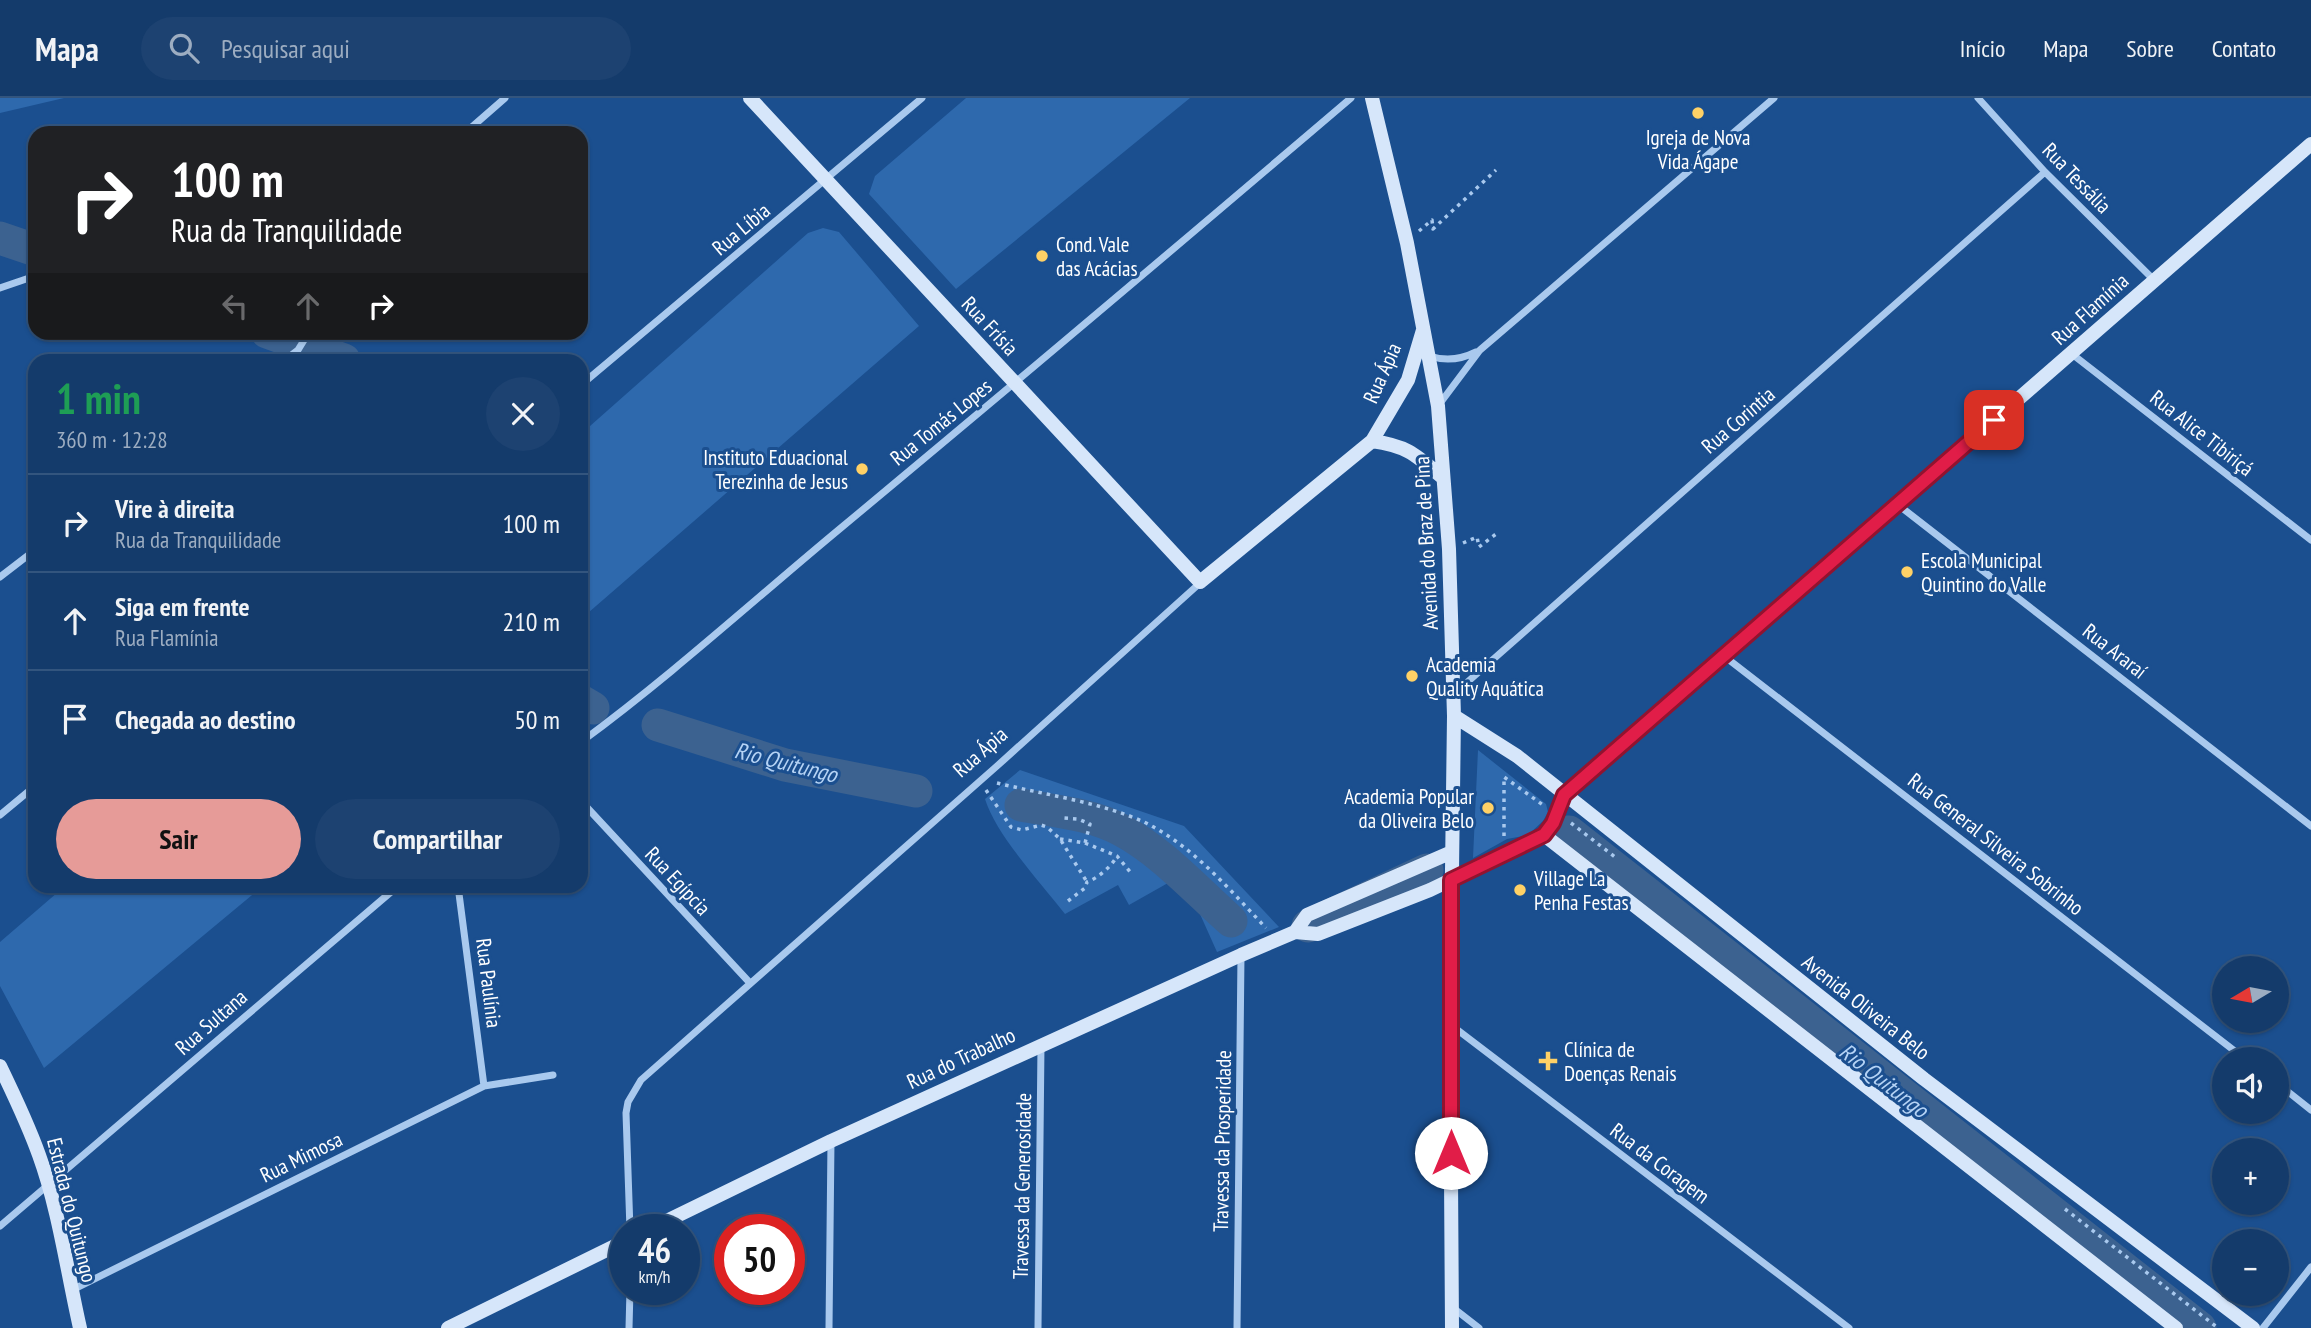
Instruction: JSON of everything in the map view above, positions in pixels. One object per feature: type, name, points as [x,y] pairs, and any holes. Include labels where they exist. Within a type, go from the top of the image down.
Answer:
[{"type":"street","points":[[473,126],[505,98]]},
{"type":"street","name":"Rua Frísia","points":[[750,98],[1200,582]]},
{"type":"street","name":"Rua Líbia","points":[[588,379],[922,98]]},
{"type":"street","name":"Rua Tomás Lopes","points":[[588,736],[726,626],[1351,98]]},
{"type":"street","name":"Avenida do Braz de Pina","points":[[1372,98],[1407,243],[1438,406],[1449,549],[1454,694],[1450,1025],[1452,1328]]},
{"type":"street","name":"Rua Ápia","points":[[1429,356],[1451,360],[1465,358],[1480,350],[1774,98]]},
{"type":"street","name":"Rua Tessália","points":[[1978,98],[2045,172],[2154,280]]},
{"type":"street","name":"Rua Flamínia","points":[[1564,795],[2311,144]]},
{"type":"street","name":"Rua Corintia","points":[[1454,694],[2045,172]]},
{"type":"street","points":[[0,288],[28,278]]},
{"type":"street","name":"Rua Ápia","points":[[630,1214],[628,1102],[641,1080],[1200,582],[1372,441],[1408,380],[1424,328]]},
{"type":"street","points":[[293,354],[304,340]]},
{"type":"street","name":"Rua Ápia","points":[[1438,406],[1480,350]]},
{"type":"street","name":"Rua Alice Tibiriçá","points":[[2072,354],[2309,536]]},
{"type":"street","points":[[1372,441],[1407,449],[1443,478]]},
{"type":"street","name":"Rua Araraí","points":[[1896,503],[2311,826]]},
{"type":"street","points":[[0,577],[28,555]]},
{"type":"street","name":"Rua General Silveira Sobrinho","points":[[1724,656],[2229,1047]]},
{"type":"street","name":"Avenida Oliveira Belo","points":[[1454,716],[1517,756],[1924,1079],[2253,1328]]},
{"type":"street","points":[[0,815],[28,792]]},
{"type":"street","points":[[1564,795],[1553,823],[1544,835],[2176,1328]]},
{"type":"street","name":"Rua Egípcia","points":[[588,809],[750,983]]},
{"type":"street","name":"Rua do Trabalho","points":[[681,1214],[1041,1044],[1277,939],[1295,932],[1318,934],[1451,880],[1544,835]]},
{"type":"street","name":"Rua do Trabalho","points":[[1295,932],[1307,915],[1452,852]]},
{"type":"street","name":"Rua Sultana","points":[[0,1226],[389,893]]},
{"type":"street","name":"Rua Paulínia","points":[[459,893],[484,1086]]},
{"type":"street","name":"Travessa da Prosperidade","points":[[1237,1328],[1241,955]]},
{"type":"street","name":"Rua da Coragem","points":[[1450,1025],[1849,1328]]},
{"type":"street","name":"Travessa da Generosidade","points":[[1038,1328],[1041,1044]]},
{"type":"street","name":"Estrada do Quitungo","points":[[0,1066],[24,1118],[48,1185],[80,1328]]},
{"type":"street","name":"Rua Mimosa","points":[[71,1290],[484,1086],[553,1075]]},
{"type":"street","points":[[2289,1093],[2311,1110]]},
{"type":"street","points":[[829,1328],[831,1141]]},
{"type":"street","points":[[447,1328],[609,1249]]},
{"type":"street","points":[[2263,1328],[2311,1267]]},
{"type":"street","points":[[629,1328],[630,1305]]},
{"type":"street","points":[[1452,1307],[1479,1328]]},
{"type":"path","points":[[1407,243],[1432,220],[1433,229],[1496,170]]},
{"type":"path","points":[[1477,537],[1479,547],[1496,534]]},
{"type":"path","points":[[1511,836],[1504,838],[1504,777],[1543,804],[1544,809]]},
{"type":"path","points":[[1087,882],[1060,839],[1047,827],[1041,825],[1022,830],[1011,827],[982,785],[981,779],[1094,806],[1143,822],[1173,839],[1214,872],[1277,939]]},
{"type":"path","points":[[1065,818],[1090,824],[1085,843]]},
{"type":"path","points":[[1060,839],[1085,843],[1117,856],[1131,873]]},
{"type":"path","points":[[1087,882],[1113,863],[1117,856]]},
{"type":"path","points":[[1068,901],[1085,888],[1087,882]]},
{"type":"shaded area","points":[[0,98],[64,98],[0,113]]},
{"type":"shaded area","points":[[966,98],[1190,98],[956,289],[869,194],[875,176]]},
{"type":"shaded area","points":[[823,228],[839,232],[919,326],[588,613],[588,428],[808,233]]},
{"type":"shaded area","points":[[1478,750],[1546,804],[1548,812],[1543,821],[1528,835],[1507,839],[1473,858]]},
{"type":"shaded area","points":[[1020,770],[1184,826],[1279,927],[1217,952],[1191,894],[1175,879],[1129,905],[1118,885],[1065,914],[1009,843],[985,799]]},
{"type":"shaded area","points":[[57,893],[255,893],[44,1068],[0,986],[0,942]]},
{"type":"waterway","name":"Rio Quitungo","points":[[0,238],[28,248]]},
{"type":"waterway","name":"Rio Quitungo","points":[[289,340],[328,354]]},
{"type":"waterway","name":"Rio Quitungo","points":[[588,705],[593,708]]},
{"type":"waterway","name":"Rio Quitungo","points":[[658,725],[785,765],[916,791]]},
{"type":"waterway","name":"Rio Quitungo","points":[[1021,805],[1085,817],[1121,830],[1164,860],[1231,921]]},
{"type":"waterway","name":"Rio Quitungo","points":[[1569,832],[2200,1328]]},
{"type":"waterway","name":"Rio Quitungo","points":[[1308,926],[1427,870]]},
{"type":"place","name":"Igreja de Nova Vida Ágape","points":[[1698,113]]},
{"type":"place","name":"Cond. Vale das Acácias","points":[[1042,256]]},
{"type":"place","name":"Instituto Eduacional Terezinha de Jesus","points":[[862,469]]},
{"type":"place","name":"Escola Municipal Quintino do Valle","points":[[1907,572]]},
{"type":"place","name":"Academia Quality Aquática","points":[[1412,676]]},
{"type":"place","name":"Academia Popular da Oliveira Belo","points":[[1488,808]]},
{"type":"place","name":"Village La Penha Festas","points":[[1520,890]]},
{"type":"place","name":"Clínica de Doenças Renais","points":[[1548,1061]]},
{"type":"route","points":[[1451,1153],[1451,880],[1544,835],[1553,823],[1564,795],[1994,420]]}]
